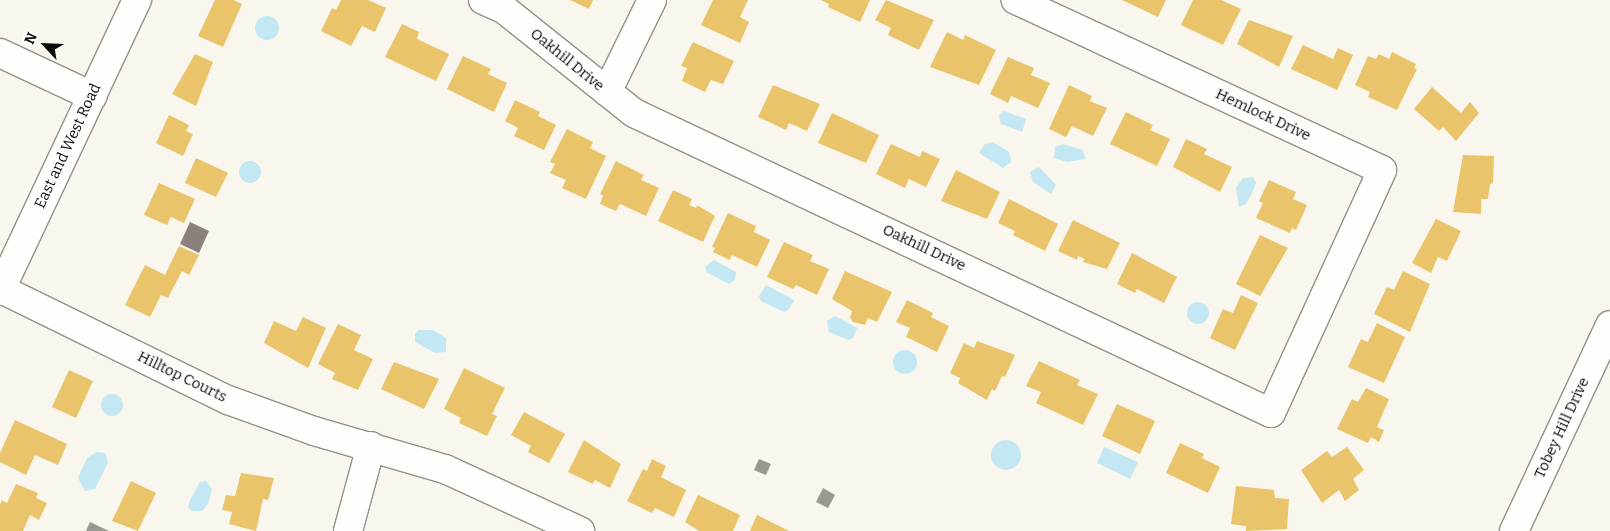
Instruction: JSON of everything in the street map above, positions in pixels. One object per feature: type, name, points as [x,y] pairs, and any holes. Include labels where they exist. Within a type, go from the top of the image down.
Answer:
[{"type":"street","name":"East and West Road","points":[[0,290],[137,0]]},
{"type":"street","name":"Oakhill Drive","points":[[483,0],[505,10],[634,112],[1271,413],[1324,300]]},
{"type":"street","points":[[608,92],[652,0]]},
{"type":"street","name":"Hemlock Drive","points":[[1016,0],[1382,170],[1324,300]]},
{"type":"street","points":[[0,53],[92,96]]},
{"type":"street","name":"Hilltop Courts","points":[[0,290],[228,400],[314,431],[371,446],[444,469],[580,531]]},
{"type":"street","name":"Tobey Hill Drive","points":[[1514,531],[1610,326]]},
{"type":"street","points":[[348,531],[371,446]]},
{"type":"water","points":[[267,16],[276,19],[279,28],[276,37],[267,40],[258,37],[255,28],[258,19]]},
{"type":"water","points":[[1004,111],[1026,119],[1022,132],[1001,124],[999,116]]},
{"type":"water","points":[[993,142],[1009,152],[1011,162],[1003,168],[979,153],[985,144]]},
{"type":"water","points":[[1063,144],[1083,150],[1085,159],[1067,162],[1054,158],[1055,147]]},
{"type":"water","points":[[250,161],[258,164],[261,172],[258,180],[250,183],[242,180],[239,172],[242,164]]},
{"type":"water","points":[[1039,167],[1056,185],[1051,194],[1033,182],[1030,172]]},
{"type":"water","points":[[1253,177],[1256,183],[1252,193],[1246,204],[1239,207],[1236,188],[1243,178]]},
{"type":"water","points":[[714,260],[736,272],[735,280],[729,284],[706,272],[706,266]]},
{"type":"water","points":[[766,285],[794,300],[789,309],[784,312],[761,301],[759,296]]},
{"type":"water","points":[[1198,302],[1206,305],[1209,313],[1206,321],[1198,324],[1190,321],[1187,313],[1190,305]]},
{"type":"water","points":[[835,316],[857,328],[853,338],[848,340],[829,332],[827,321]]},
{"type":"water","points":[[419,330],[433,330],[446,338],[446,352],[435,353],[415,342],[415,334]]},
{"type":"water","points":[[905,350],[914,353],[917,362],[914,371],[905,374],[896,371],[893,362],[896,353]]},
{"type":"water","points":[[112,394],[120,397],[123,405],[120,413],[112,416],[104,413],[101,405],[104,397]]},
{"type":"water","points":[[1006,440],[1012,441],[1020,449],[1020,461],[1012,469],[1006,470],[1000,469],[992,461],[991,455],[992,449],[1000,441]]},
{"type":"water","points":[[1104,447],[1138,462],[1130,479],[1097,463]]},
{"type":"water","points":[[97,452],[105,453],[108,463],[95,489],[85,491],[78,478],[87,458]]},
{"type":"water","points":[[206,481],[212,489],[208,504],[202,511],[192,511],[188,508],[190,500],[200,482]]},
{"type":"building: Homes","points":[[215,0],[234,0],[242,4],[223,47],[198,36]]},
{"type":"building: Homes","points":[[341,0],[368,0],[386,8],[375,32],[362,26],[351,46],[321,31],[332,8],[336,10]]},
{"type":"building: Homes","points":[[570,0],[593,0],[589,9]]},
{"type":"building: Homes","points":[[713,0],[748,0],[740,17],[749,22],[740,43],[701,25]]},
{"type":"building: Homes","points":[[821,0],[870,0],[860,22],[828,7],[829,4]]},
{"type":"building: Homes","points":[[886,0],[934,20],[919,50],[888,35],[891,28],[875,20]]},
{"type":"building: Homes","points":[[1122,0],[1166,0],[1158,17]]},
{"type":"building: Homes","points":[[1193,0],[1221,0],[1241,9],[1223,45],[1181,25]]},
{"type":"building: Homes","points":[[1249,20],[1293,36],[1279,67],[1237,44]]},
{"type":"building: Homes","points":[[402,24],[419,32],[417,39],[449,54],[436,81],[385,57]]},
{"type":"building: Homes","points":[[947,32],[963,40],[965,35],[996,50],[979,85],[930,67]]},
{"type":"building: Homes","points":[[693,42],[734,61],[723,84],[711,80],[705,92],[682,81],[687,68],[681,66]]},
{"type":"building: Homes","points":[[1303,45],[1333,59],[1338,48],[1353,55],[1337,90],[1291,69]]},
{"type":"building: Homes","points":[[1392,52],[1416,64],[1414,68],[1417,69],[1397,110],[1368,97],[1370,92],[1355,85],[1368,56],[1376,59],[1379,54],[1389,59]]},
{"type":"building: Homes","points":[[195,54],[213,62],[196,106],[172,94]]},
{"type":"building: Homes","points":[[463,56],[491,69],[488,74],[507,83],[494,112],[447,89]]},
{"type":"building: Homes","points":[[1008,57],[1034,68],[1031,75],[1050,83],[1038,108],[1011,96],[1008,103],[990,94]]},
{"type":"building: Homes","points":[[773,85],[820,104],[807,131],[789,123],[786,130],[758,117]]},
{"type":"building: Homes","points":[[1069,85],[1092,96],[1090,101],[1107,108],[1093,136],[1072,126],[1066,137],[1049,129]]},
{"type":"building: Homes","points":[[1432,87],[1461,113],[1470,102],[1479,113],[1456,141],[1443,127],[1439,131],[1414,109]]},
{"type":"building: Homes","points":[[515,100],[540,112],[538,116],[556,125],[544,150],[514,136],[518,128],[505,121]]},
{"type":"building: Homes","points":[[1126,112],[1153,125],[1150,130],[1170,139],[1157,166],[1110,144]]},
{"type":"building: Homes","points":[[832,113],[879,135],[866,163],[818,143]]},
{"type":"building: Homes","points":[[169,115],[189,125],[186,131],[193,134],[183,156],[156,143]]},
{"type":"building: Homes","points":[[567,129],[593,142],[590,148],[606,156],[586,199],[562,188],[566,180],[550,173],[555,164],[550,162]]},
{"type":"building: Homes","points":[[1186,139],[1207,149],[1204,154],[1232,167],[1220,192],[1173,167]]},
{"type":"building: Homes","points":[[891,144],[920,157],[922,151],[940,159],[926,187],[909,179],[905,188],[876,174]]},
{"type":"building: Homes","points":[[1463,155],[1494,156],[1493,183],[1490,184],[1488,199],[1481,199],[1481,214],[1453,212]]},
{"type":"building: Homes","points":[[196,158],[228,173],[216,197],[185,183]]},
{"type":"building: Homes","points":[[616,161],[644,175],[641,180],[659,188],[646,216],[620,204],[616,211],[600,204],[603,196],[600,194]]},
{"type":"building: Homes","points":[[956,170],[1000,192],[987,219],[941,201]]},
{"type":"building: Homes","points":[[1269,180],[1296,192],[1293,199],[1307,205],[1296,230],[1292,228],[1290,233],[1256,218],[1263,203],[1259,201]]},
{"type":"building: Homes","points":[[159,183],[195,199],[184,223],[171,217],[167,225],[144,215]]},
{"type":"building: Homes","points":[[673,190],[692,199],[689,205],[696,208],[697,205],[715,216],[703,242],[658,221]]},
{"type":"building: Homes","points":[[1009,199],[1058,224],[1045,251],[1013,235],[1015,231],[998,223]]},
{"type":"building: Homes","points":[[728,213],[756,226],[754,232],[770,240],[757,267],[732,255],[730,260],[713,252],[715,248],[712,247]]},
{"type":"building: Homes","points":[[1436,219],[1461,231],[1447,261],[1438,257],[1431,273],[1412,263]]},
{"type":"building: Homes","points":[[1073,220],[1120,243],[1107,269],[1083,262],[1085,259],[1078,256],[1077,260],[1058,251]]},
{"type":"building: Homes","points":[[1260,235],[1288,248],[1260,296],[1236,284]]},
{"type":"building: Homes","points":[[784,242],[813,255],[810,261],[829,269],[817,295],[796,285],[793,289],[767,277]]},
{"type":"building: Homes","points":[[179,246],[199,255],[189,275],[182,271],[168,298],[161,295],[150,317],[125,305],[145,265],[165,275]]},
{"type":"building: Homes","points":[[1132,253],[1177,277],[1164,303],[1137,289],[1135,293],[1117,284]]},
{"type":"building: Homes","points":[[845,271],[892,292],[877,322],[868,318],[865,325],[853,322],[850,317],[852,311],[832,299]]},
{"type":"building: Homes","points":[[1403,271],[1430,284],[1410,332],[1374,314],[1387,287],[1394,290]]},
{"type":"building: Homes","points":[[1241,295],[1258,303],[1235,350],[1210,338],[1223,309],[1233,313]]},
{"type":"building: Homes","points":[[907,300],[933,313],[931,317],[949,326],[937,352],[906,337],[910,328],[896,322]]},
{"type":"building: Homes","points":[[303,317],[326,328],[308,368],[264,343],[274,321],[296,331]]},
{"type":"building: Homes","points":[[1377,323],[1405,337],[1384,383],[1348,367],[1361,339],[1368,342]]},
{"type":"building: Homes","points":[[338,324],[361,335],[354,350],[373,359],[358,390],[332,379],[335,373],[318,364]]},
{"type":"building: Homes","points":[[977,341],[1015,355],[1005,377],[1002,376],[995,391],[992,389],[987,400],[958,383],[960,378],[950,373],[964,343],[974,348]]},
{"type":"building: Homes","points":[[1039,361],[1080,380],[1077,385],[1098,394],[1083,425],[1036,403],[1041,392],[1026,386]]},
{"type":"building: Homes","points":[[394,362],[439,379],[424,409],[381,389]]},
{"type":"building: Homes","points":[[464,368],[505,388],[492,414],[497,416],[487,436],[459,423],[461,418],[444,409]]},
{"type":"building: Homes","points":[[69,370],[93,381],[76,418],[52,407]]},
{"type":"building: Homes","points":[[1366,388],[1389,399],[1377,427],[1384,430],[1379,442],[1371,437],[1368,443],[1337,429],[1352,399],[1358,402]]},
{"type":"building: Homes","points":[[1117,404],[1155,421],[1140,454],[1102,436]]},
{"type":"building: Homes","points":[[524,412],[565,434],[549,463],[528,452],[531,446],[511,435]]},
{"type":"building: Homes","points":[[15,420],[67,444],[58,465],[35,455],[26,475],[0,462],[0,453]]},
{"type":"building: Homes","points":[[584,440],[621,464],[610,488],[595,480],[593,484],[568,472]]},
{"type":"building: Homes","points":[[1180,443],[1204,454],[1202,458],[1220,467],[1208,493],[1166,473]]},
{"type":"building: Homes","points":[[1347,447],[1364,470],[1353,479],[1359,490],[1345,501],[1339,490],[1322,503],[1301,470],[1327,451],[1332,457]]},
{"type":"building: Homes","points":[[652,459],[666,466],[661,477],[686,490],[674,517],[655,508],[652,513],[627,501],[643,469],[647,471]]},
{"type":"building: Homes","points":[[241,473],[274,478],[268,500],[263,499],[256,531],[229,524],[232,512],[222,510],[226,495],[235,496]]},
{"type":"building: Homes","points":[[131,481],[156,493],[138,531],[112,521]]},
{"type":"building: Homes","points":[[16,484],[38,493],[36,498],[47,503],[39,520],[30,515],[23,531],[0,531],[0,505],[2,500],[7,503]]},
{"type":"building: Homes","points":[[1236,486],[1274,490],[1275,498],[1289,499],[1287,529],[1246,531],[1246,526],[1231,524]]},
{"type":"building: Homes","points":[[698,495],[740,515],[733,531],[699,531],[685,522]]},
{"type":"building: Homes","points":[[757,515],[789,531],[750,531]]},
{"type":"building: Industry","points":[[190,222],[209,231],[199,253],[180,244]]},
{"type":"building: Other","points":[[759,459],[771,464],[766,475],[754,470]]},
{"type":"building: Other","points":[[823,488],[835,495],[828,508],[816,502]]},
{"type":"building: Other","points":[[90,522],[109,531],[86,531]]}]
